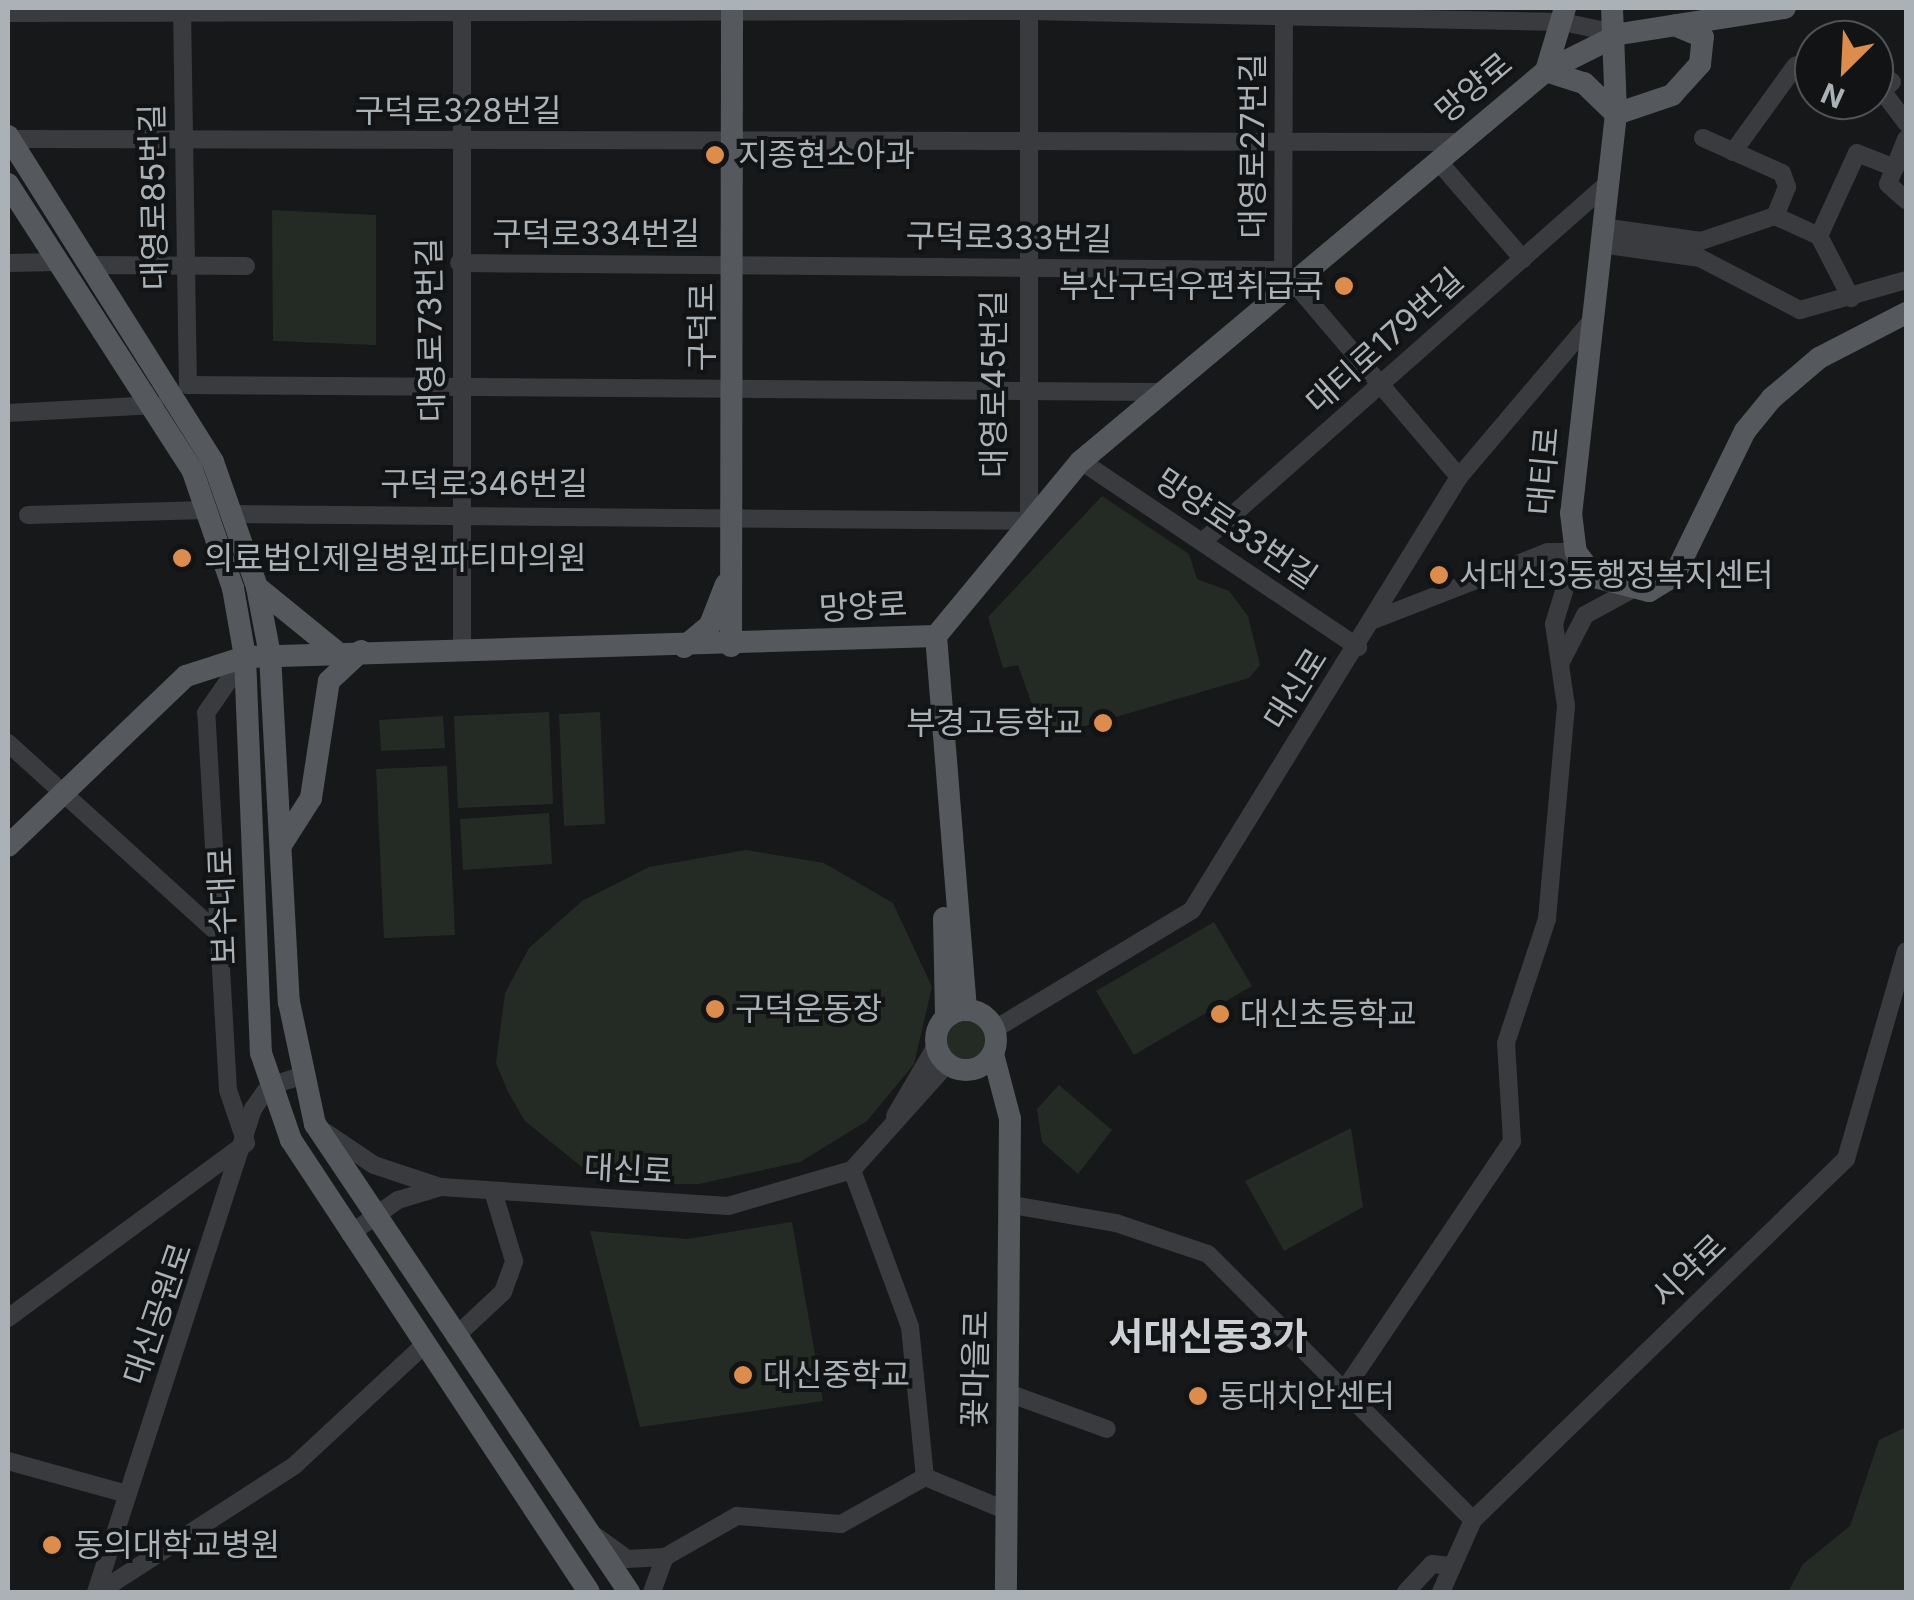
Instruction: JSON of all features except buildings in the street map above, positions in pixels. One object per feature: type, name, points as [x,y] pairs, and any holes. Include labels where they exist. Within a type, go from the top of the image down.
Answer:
[{"type":"main road","name":"대티로","points":[[1612,8],[1620,34],[1616,114],[1571,514],[1576,552],[1595,577],[1629,591]]},
{"type":"main road","name":"망양로","points":[[8,846],[186,676],[245,657],[349,651],[731,646],[936,636],[1081,461],[1288,276],[1438,161],[1546,71],[1620,34],[1727,10],[1786,8]]},
{"type":"main road","name":"구덕로","points":[[731,646],[736,512],[732,11]]},
{"type":"main road","points":[[1564,15],[1546,71],[1584,83],[1616,114],[1672,95],[1700,64],[1702,37],[1673,24]]},
{"type":"main road","name":"보수대로","points":[[8,138],[164,389],[231,514],[256,587],[270,655],[298,1077],[315,1124],[584,1532],[629,1592]]},
{"type":"main road","name":"보수대로","points":[[8,184],[60,262],[164,389],[206,510],[245,657],[269,1086],[350,1234],[590,1592]]},
{"type":"main road","points":[[1629,591],[1658,588],[1685,564],[1745,431],[1772,398],[1819,358],[1906,314]]},
{"type":"main road","points":[[684,647],[716,615],[734,557]]},
{"type":"main road","points":[[256,587],[349,651],[328,681],[311,798],[281,845]]},
{"type":"main road","points":[[936,636],[948,805],[956,1013],[941,1055],[974,1070],[994,1054]]},
{"type":"main road","points":[[956,1013],[995,1029]]},
{"type":"main road","name":"꽃마을로","points":[[995,1029],[994,1054],[1009,1088],[1012,1204],[1006,1592]]},
{"type":"main road","name":"꽃마을로","points":[[974,1070],[996,1094],[1008,1146]]},
{"type":"street","points":[[8,12],[1028,9],[1564,15],[1620,34]]},
{"type":"street","name":"대영로45번길","points":[[1028,9],[1023,388],[1028,521]]},
{"type":"street","name":"대영로85번길","points":[[164,389],[183,265],[182,10]]},
{"type":"street","name":"대영로73번길","points":[[462,10],[462,651]]},
{"type":"street","name":"대영로27번길","points":[[1284,12],[1288,276]]},
{"type":"street","points":[[1733,152],[1794,68]]},
{"type":"street","name":"구덕로328번길","points":[[8,138],[733,145],[1026,140],[1460,142]]},
{"type":"street","points":[[1703,138],[1788,180],[1775,216]]},
{"type":"street","points":[[1906,139],[1888,190],[1906,200]]},
{"type":"street","points":[[1819,236],[1856,153],[1895,168]]},
{"type":"street","points":[[1438,161],[1523,259]]},
{"type":"street","name":"대티로179번길","points":[[1202,542],[1607,184]]},
{"type":"street","points":[[1601,236],[1701,242],[1775,216],[1819,236],[1851,298]]},
{"type":"street","points":[[1601,236],[1700,258],[1800,310],[1906,280]]},
{"type":"street","points":[[8,263],[60,262]]},
{"type":"street","name":"구덕로334번길","points":[[459,264],[734,264]]},
{"type":"street","name":"구덕로333번길","points":[[734,264],[1288,276]]},
{"type":"street","points":[[90,265],[246,266]]},
{"type":"street","points":[[1288,276],[1458,478]]},
{"type":"street","name":"대신로","points":[[995,1029],[1192,910],[1458,478],[1592,320]]},
{"type":"street","points":[[8,413],[164,389],[462,387],[735,392],[1023,388],[1160,392]]},
{"type":"street","name":"망양로33번길","points":[[1081,461],[1358,646]]},
{"type":"street","points":[[28,515],[206,510]]},
{"type":"street","name":"구덕로346번길","points":[[231,514],[736,512],[1028,521]]},
{"type":"street","points":[[1345,1389],[1512,1141],[1506,1043],[1546,919],[1566,706],[1554,624],[1576,552],[1548,552],[1374,620]]},
{"type":"street","points":[[1558,672],[1577,624],[1629,591]]},
{"type":"street","points":[[8,1318],[246,1143],[228,1090],[206,713],[245,657]]},
{"type":"street","name":"보수대로","points":[[8,743],[219,934]]},
{"type":"street","name":"시약로","points":[[1441,1592],[1473,1520],[1846,1159],[1906,950]]},
{"type":"street","points":[[925,1477],[910,1328],[852,1170],[891,1126],[941,1055]]},
{"type":"street","points":[[269,1086],[298,1077]]},
{"type":"street","name":"대신공원로","points":[[98,1592],[126,1494],[269,1086]]},
{"type":"street","points":[[315,1124],[374,1165],[441,1187]]},
{"type":"street","name":"대신로","points":[[350,1234],[375,1216],[441,1187],[728,1206],[852,1170]]},
{"type":"street","points":[[455,1336],[503,1292],[514,1262],[494,1192]]},
{"type":"street","points":[[1012,1204],[1116,1223],[1208,1254],[1473,1520]]},
{"type":"street","name":"대신공원로","points":[[98,1592],[295,1465],[424,1345]]},
{"type":"street","points":[[1008,1393],[1107,1429]]},
{"type":"street","points":[[8,1461],[126,1494]]},
{"type":"street","points":[[925,1477],[1006,1510]]},
{"type":"street","points":[[584,1532],[627,1559],[665,1557],[737,1516],[842,1524],[925,1477]]},
{"type":"street","points":[[652,1592],[665,1557]]},
{"type":"street","points":[[1406,1592],[1432,1564],[1451,1566]]},
{"type":"shaded area","points":[[272,210],[376,215],[376,345],[273,341]]},
{"type":"shaded area","points":[[1102,496],[1189,554],[1197,579],[1229,591],[1248,616],[1260,665],[1249,678],[1044,738],[1018,665],[1003,668],[988,617]]},
{"type":"shaded area","points":[[549,712],[553,804],[458,808],[454,716]]},
{"type":"shaded area","points":[[600,712],[605,824],[564,826],[559,714]]},
{"type":"shaded area","points":[[443,716],[445,748],[381,751],[379,720]]},
{"type":"shaded area","points":[[447,766],[455,935],[384,938],[376,769]]},
{"type":"shaded area","points":[[549,813],[552,864],[463,870],[460,819]]},
{"type":"shaded area","name":"구덕운동장","points":[[746,850],[824,863],[893,903],[932,987],[914,1064],[867,1121],[800,1162],[699,1184],[639,1184],[583,1168],[525,1121],[508,1092],[496,1063],[505,993],[529,948],[582,901],[649,867]]},
{"type":"shaded area","points":[[1214,922],[1252,986],[1134,1055],[1096,991]]},
{"type":"shaded area","points":[[967,1021],[981,1027],[987,1041],[981,1055],[967,1061],[953,1055],[947,1041],[953,1027]]},
{"type":"shaded area","points":[[1059,1085],[1112,1130],[1078,1174],[1042,1142],[1037,1109]]},
{"type":"shaded area","points":[[1351,1128],[1363,1207],[1284,1251],[1245,1181]]},
{"type":"shaded area","points":[[792,1222],[823,1401],[640,1427],[590,1231],[687,1239]]},
{"type":"shaded area","points":[[1906,1427],[1906,1592],[1788,1592],[1803,1564],[1850,1526],[1879,1440]]},
{"type":"place","name":"지종현소아과","points":[[715,155]]},
{"type":"place","name":"부산구덕우편취급국","points":[[1344,286]]},
{"type":"place","name":"의료법인제일병원파티마의원","points":[[182,558]]},
{"type":"place","name":"서대신3동행정복지센터","points":[[1439,575]]},
{"type":"place","name":"부경고등학교","points":[[1103,723]]},
{"type":"place","name":"구덕운동장","points":[[715,1009]]},
{"type":"place","name":"대신초등학교","points":[[1220,1014]]},
{"type":"place","name":"대신중학교","points":[[743,1375]]},
{"type":"place","name":"동대치안센터","points":[[1198,1396]]},
{"type":"place","name":"동의대학교병원","points":[[52,1545]]},
{"type":"district","name":"서대신동3가","points":[[1208,1337]]}]
